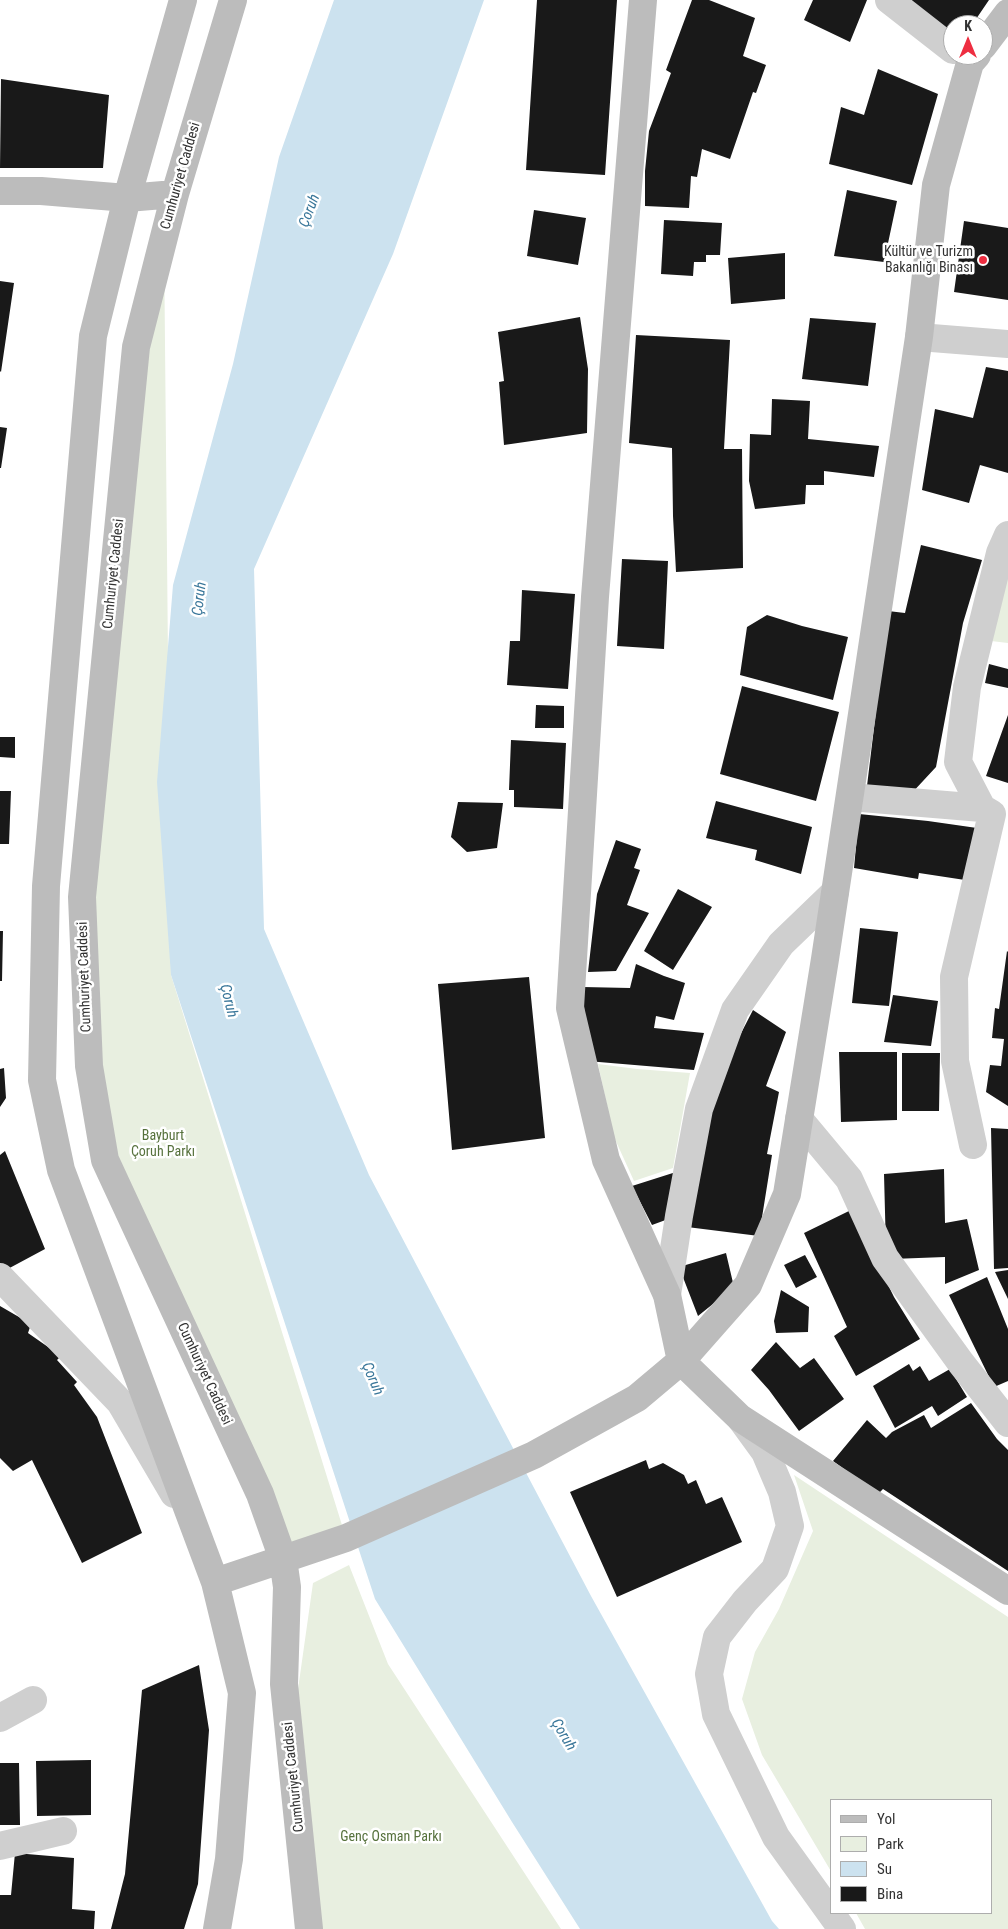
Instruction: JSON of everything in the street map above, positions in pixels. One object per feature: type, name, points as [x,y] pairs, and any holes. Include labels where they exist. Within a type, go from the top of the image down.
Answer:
[{"type":"main road","points":[[183,0],[127,198],[93,336],[46,886],[42,1080],[61,1170],[215,1582],[242,1693],[229,1859],[217,1929]]},
{"type":"main road","name":"Cumhuriyet Caddesi","points":[[233,0],[175,194],[136,347],[82,897],[89,1066],[106,1160],[260,1494],[283,1559],[287,1587],[284,1684],[309,1929]]},
{"type":"main road","points":[[643,0],[595,597],[570,1008],[606,1160],[667,1295],[681,1361],[740,1418],[1008,1591]]},
{"type":"main road","points":[[993,28],[1008,13]]},
{"type":"main road","points":[[215,1582],[346,1538],[534,1455],[637,1398],[681,1361],[748,1286],[787,1194],[850,797],[919,337],[936,185],[965,65]]},
{"type":"main road","points":[[0,192],[41,191],[127,198],[175,194]]},
{"type":"street","points":[[889,0],[943,37]]},
{"type":"street","points":[[919,337],[1008,344]]},
{"type":"street","points":[[982,808],[958,762],[967,687],[1000,553],[1008,535]]},
{"type":"street","points":[[850,797],[982,808],[992,814],[954,977],[955,1061],[973,1145]]},
{"type":"street","points":[[667,1295],[678,1216],[699,1109],[735,1010],[781,944],[835,892]]},
{"type":"street","points":[[799,1119],[849,1179],[885,1258],[961,1363],[1008,1423]]},
{"type":"street","points":[[0,1277],[120,1402],[198,1534]]},
{"type":"street","points":[[740,1418],[765,1452],[782,1492],[790,1526],[774,1569],[717,1638],[709,1674],[716,1714],[776,1836],[830,1912]]},
{"type":"street","points":[[0,1718],[33,1700]]},
{"type":"street","points":[[0,1846],[64,1831]]},
{"type":"street","points":[[831,1914],[842,1929]]},
{"type":"green space","name":"Bayburt Çoruh Parkı","points":[[164,238],[171,975],[346,1538],[283,1559],[105,1160],[84,880],[113,585]]},
{"type":"green space","points":[[1008,573],[1008,643],[991,641]]},
{"type":"green space","points":[[598,1064],[690,1073],[673,1168],[634,1181],[614,1137]]},
{"type":"green space","points":[[794,1475],[1008,1617],[1008,1929],[865,1929],[857,1914],[993,1914],[993,1799],[830,1799],[830,1870],[762,1755],[742,1699],[755,1652],[779,1609],[813,1531]]},
{"type":"green space","name":"Genç Osman Parkı","points":[[349,1565],[388,1664],[561,1929],[309,1929],[290,1746],[313,1583]]},
{"type":"water","name":"Çoruh","points":[[334,0],[484,0],[393,254],[254,569],[264,929],[369,1175],[591,1596],[772,1921],[779,1929],[580,1929],[375,1599],[171,975],[157,782],[173,585],[233,364],[279,157]]},
{"type":"building","points":[[537,0],[617,0],[605,175],[526,170]]},
{"type":"building","points":[[692,0],[709,0],[755,18],[743,56],[766,65],[756,93],[753,92],[730,159],[702,149],[697,177],[691,176],[689,208],[645,206],[645,171],[649,131],[671,73],[666,70]]},
{"type":"building","points":[[813,0],[867,0],[850,42],[804,20]]},
{"type":"building","points":[[897,0],[989,0],[979,15],[943,15],[943,36]]},
{"type":"building","points":[[878,69],[938,94],[912,185],[829,164],[841,107],[864,115]]},
{"type":"building","points":[[1,79],[109,95],[103,168],[0,168]]},
{"type":"building","points":[[847,190],[897,201],[884,262],[834,256]]},
{"type":"building","points":[[534,210],[586,218],[578,265],[527,256]]},
{"type":"building","points":[[664,220],[722,223],[720,255],[706,255],[706,262],[694,262],[693,276],[661,274]]},
{"type":"building","name":"Kültür ve Turizm Bakanlığı Binası","points":[[964,221],[1008,228],[1008,300],[954,292]]},
{"type":"building","points":[[785,253],[785,299],[731,304],[728,258]]},
{"type":"building","points":[[0,281],[14,283],[1,372],[0,371]]},
{"type":"building","points":[[580,317],[588,369],[587,433],[504,445],[499,382],[504,381],[498,332]]},
{"type":"building","points":[[810,318],[876,323],[868,386],[802,379]]},
{"type":"building","points":[[636,335],[730,340],[724,449],[742,449],[743,568],[676,572],[672,448],[629,443]]},
{"type":"building","points":[[986,367],[1008,371],[1008,473],[980,465],[969,503],[922,490],[935,409],[973,418]]},
{"type":"building","points":[[772,399],[810,401],[808,439],[879,446],[874,477],[824,471],[824,485],[806,485],[805,504],[755,509],[749,481],[750,434],[771,435]]},
{"type":"building","points":[[0,427],[7,428],[1,468],[0,468]]},
{"type":"building","points":[[921,545],[982,560],[963,623],[936,767],[910,795],[867,786],[888,611],[905,613]]},
{"type":"building","points":[[622,559],[668,561],[664,649],[617,646]]},
{"type":"building","points":[[522,590],[575,594],[568,689],[507,685],[510,641],[520,641]]},
{"type":"building","points":[[767,615],[848,637],[833,700],[740,675],[747,627]]},
{"type":"building","points":[[989,664],[1008,669],[1008,688],[985,683]]},
{"type":"building","points":[[742,686],[839,712],[816,801],[720,774]]},
{"type":"building","points":[[536,705],[564,706],[564,728],[535,728]]},
{"type":"building","points":[[1008,715],[1008,783],[986,776]]},
{"type":"building","points":[[0,737],[15,737],[15,758],[0,757]]},
{"type":"building","points":[[511,740],[566,743],[563,809],[514,807],[514,790],[509,790]]},
{"type":"building","points":[[0,791],[11,791],[9,844],[0,844]]},
{"type":"building","points":[[716,801],[812,827],[801,874],[755,860],[757,850],[706,838]]},
{"type":"building","points":[[458,802],[503,803],[497,848],[467,852],[451,837]]},
{"type":"building","points":[[859,814],[977,828],[965,880],[919,873],[918,879],[854,868]]},
{"type":"building","points":[[616,840],[641,849],[634,868],[640,870],[627,905],[649,913],[616,971],[588,972],[597,894]]},
{"type":"building","points":[[678,889],[712,907],[673,970],[644,951]]},
{"type":"building","points":[[860,928],[898,932],[889,1006],[852,1003]]},
{"type":"building","points":[[0,931],[3,931],[2,981],[0,981]]},
{"type":"building","points":[[1007,951],[1008,1106],[986,1092],[990,1065],[1001,1066],[1004,1039],[992,1038],[995,1008],[999,1009]]},
{"type":"building","points":[[636,964],[685,983],[674,1020],[656,1016],[654,1028],[704,1033],[694,1070],[587,1061],[583,987],[630,988]]},
{"type":"building","points":[[529,977],[545,1138],[452,1150],[438,984]]},
{"type":"building","points":[[893,995],[938,1001],[931,1046],[884,1042]]},
{"type":"building","points":[[753,1010],[786,1032],[766,1086],[779,1092],[767,1154],[772,1155],[759,1236],[687,1227],[700,1143],[722,1070]]},
{"type":"building","points":[[839,1052],[897,1052],[897,1120],[841,1122]]},
{"type":"building","points":[[902,1053],[940,1053],[939,1111],[902,1111]]},
{"type":"building","points":[[4,1068],[6,1098],[0,1107],[0,1069]]},
{"type":"building","points":[[991,1128],[1008,1129],[1008,1268],[994,1269]]},
{"type":"building","points":[[5,1151],[45,1249],[4,1271],[0,1267],[0,1155]]},
{"type":"building","points":[[944,1169],[945,1223],[967,1219],[979,1270],[945,1284],[945,1257],[892,1259],[886,1250],[884,1174]]},
{"type":"building","points":[[676,1172],[671,1218],[652,1225],[632,1186]]},
{"type":"building","points":[[851,1210],[894,1297],[920,1339],[856,1376],[834,1336],[847,1327],[804,1233]]},
{"type":"building","points":[[726,1253],[734,1287],[698,1316],[679,1267]]},
{"type":"building","points":[[805,1255],[817,1277],[796,1288],[784,1265]]},
{"type":"building","points":[[1008,1270],[1008,1299],[995,1272]]},
{"type":"building","points":[[987,1277],[1008,1329],[1008,1381],[994,1387],[949,1295]]},
{"type":"building","points":[[781,1290],[809,1307],[808,1332],[776,1333],[774,1321]]},
{"type":"building","points":[[0,1306],[31,1324],[28,1333],[61,1356],[57,1360],[77,1382],[74,1385],[97,1417],[142,1533],[82,1563],[32,1460],[13,1471],[0,1458]]},
{"type":"building","points":[[776,1342],[800,1368],[814,1358],[844,1399],[799,1431],[769,1390],[751,1370]]},
{"type":"building","points":[[909,1364],[913,1371],[920,1366],[929,1381],[950,1369],[967,1397],[938,1416],[932,1406],[895,1428],[873,1386]]},
{"type":"building","points":[[971,1403],[997,1439],[1008,1450],[1008,1571],[883,1489],[878,1494],[833,1461],[867,1420],[886,1438],[892,1432],[924,1415],[931,1428]]},
{"type":"building","points":[[646,1460],[649,1469],[663,1463],[684,1475],[688,1484],[696,1480],[706,1504],[722,1497],[742,1542],[617,1597],[570,1492]]},
{"type":"building","points":[[199,1665],[209,1730],[198,1884],[184,1929],[111,1929],[125,1874],[142,1690]]},
{"type":"building","points":[[91,1760],[91,1815],[37,1816],[36,1761]]},
{"type":"building","points":[[0,1763],[19,1763],[20,1825],[0,1825]]},
{"type":"building","points":[[15,1853],[74,1858],[72,1909],[95,1911],[94,1929],[0,1929],[0,1895],[11,1895]]},
{"type":"place","name":"Kültür ve Turizm Bakanlığı Binası","points":[[983,260]]}]
